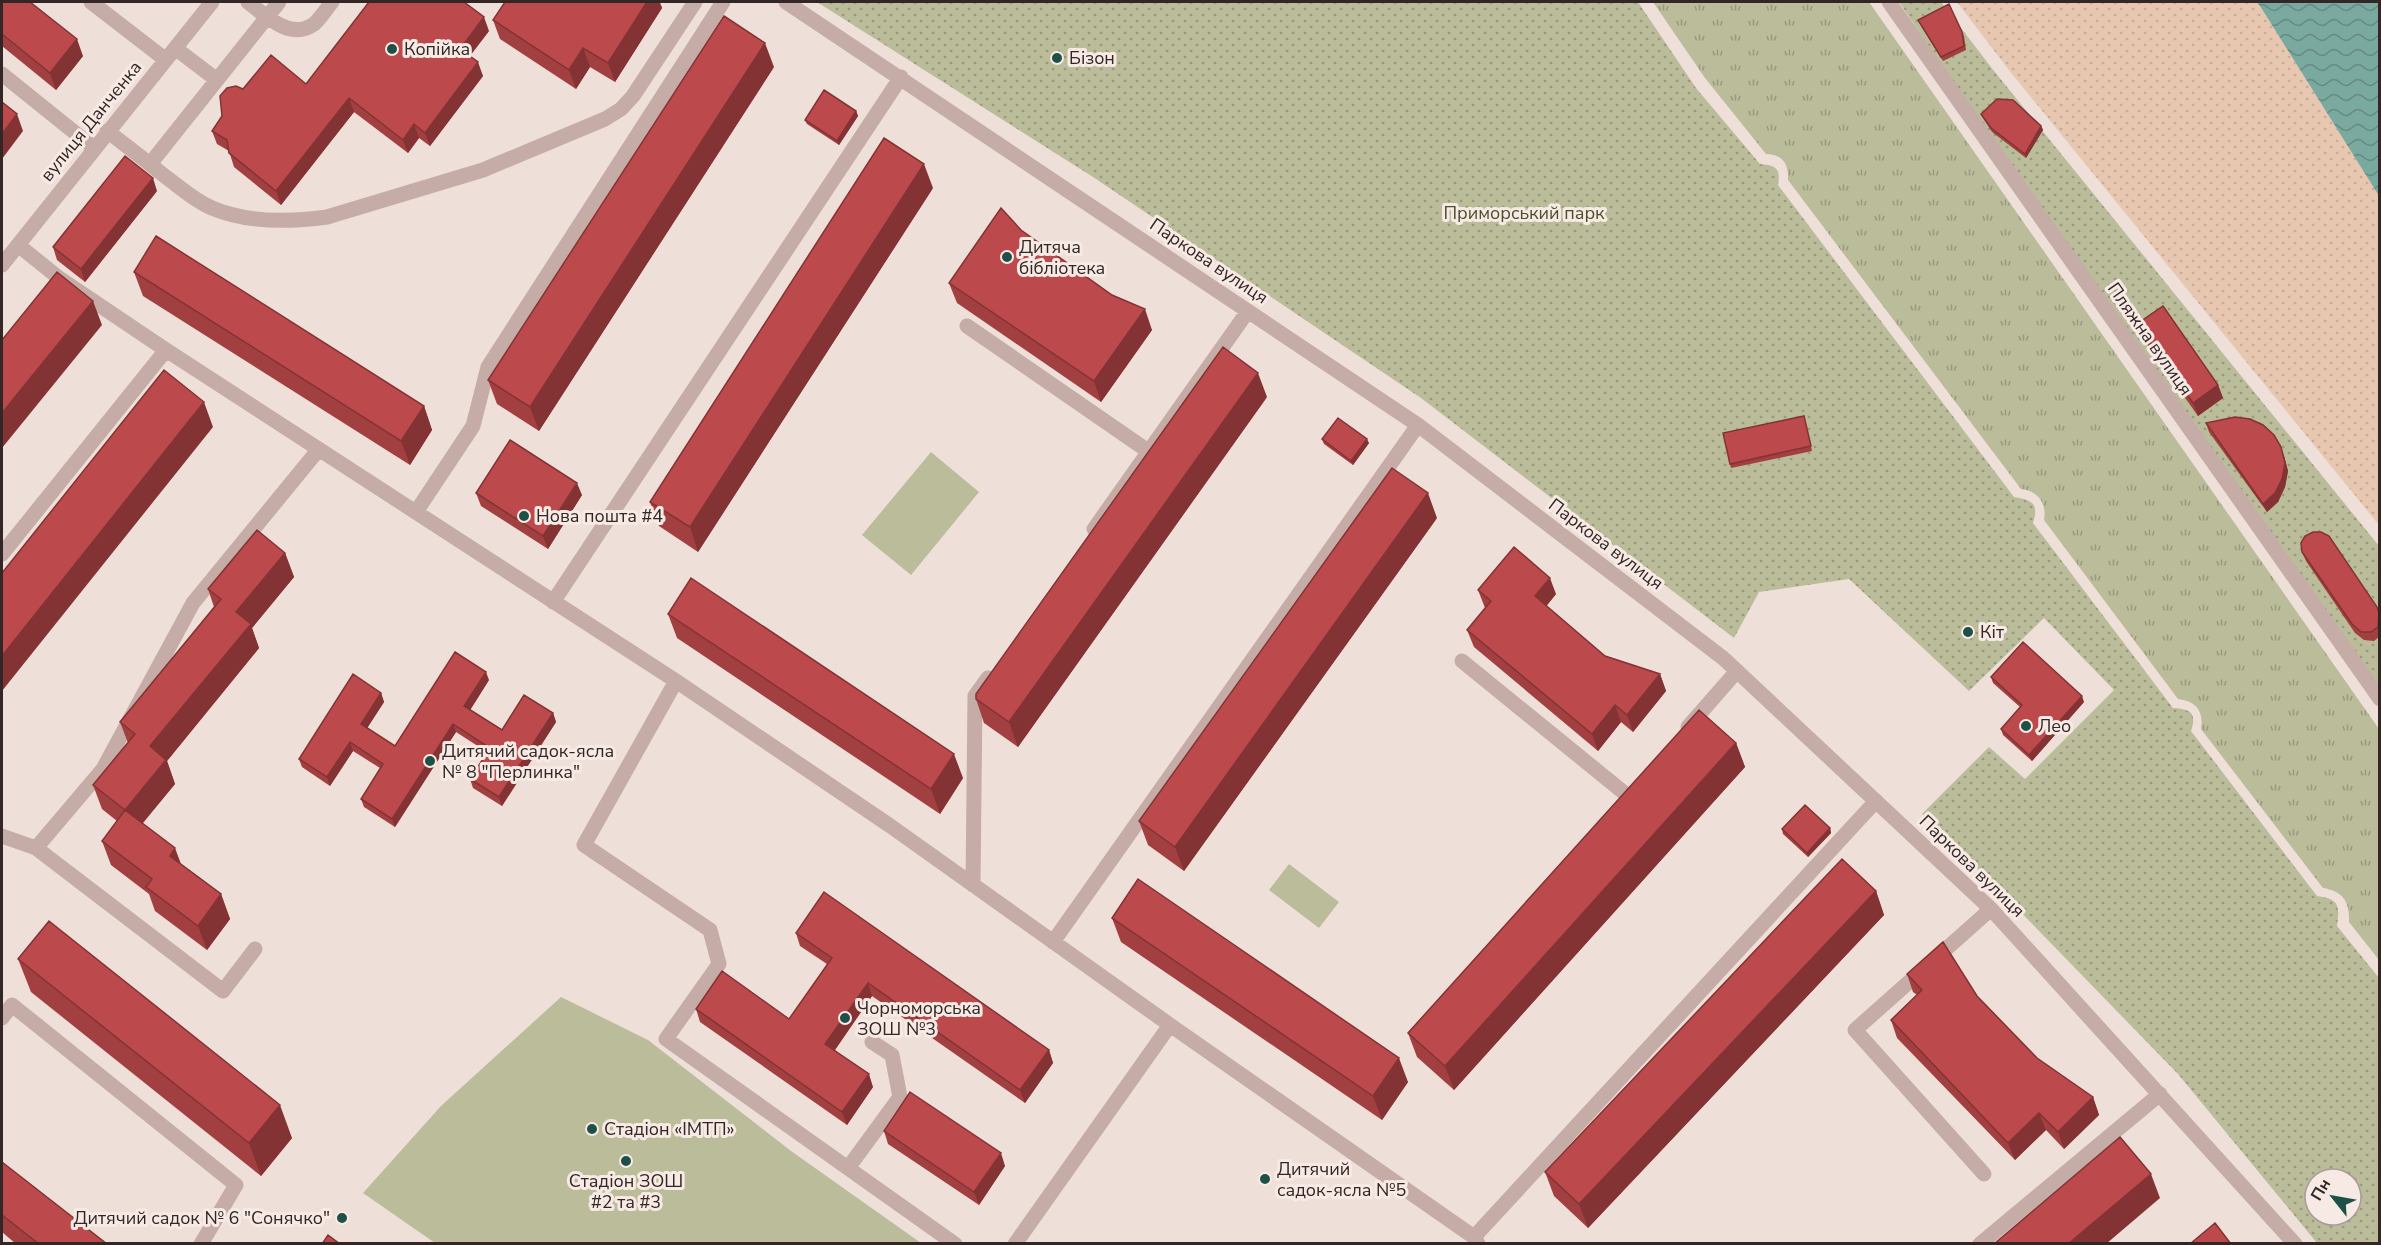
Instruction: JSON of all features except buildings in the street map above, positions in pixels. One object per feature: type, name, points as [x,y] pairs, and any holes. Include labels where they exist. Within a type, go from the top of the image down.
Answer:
[{"type":"street","points":[[91,2],[170,54],[217,80]]},
{"type":"street","name":"вулиця Данченка","points":[[2,266],[107,131],[212,2]]},
{"type":"street","points":[[248,2],[267,17],[293,30],[304,29],[315,23],[332,2]]},
{"type":"street","points":[[150,164],[279,2]]},
{"type":"street","points":[[107,131],[193,197],[212,208],[248,217],[276,220],[307,220],[327,217],[483,170],[605,119],[621,109],[633,96],[695,2]]},
{"type":"street","points":[[416,512],[472,426],[488,367],[723,2]]},
{"type":"street","name":"Паркова вулиця","points":[[786,2],[1418,426],[1723,658],[1991,909],[2295,1244]]},
{"type":"street","name":"Пляжна вулиця","points":[[1890,2],[2377,691]]},
{"type":"street","points":[[2,74],[94,148]]},
{"type":"street","points":[[553,602],[901,77]]},
{"type":"street","points":[[18,245],[59,278],[166,350],[676,681],[889,825],[1476,1240],[1876,801]]},
{"type":"street","points":[[1082,545],[1248,311]]},
{"type":"street","points":[[967,326],[1148,451]]},
{"type":"street","points":[[2,554],[166,350]]},
{"type":"street","points":[[1053,942],[1418,426]]},
{"type":"street","points":[[36,848],[103,769],[193,603],[318,450]]},
{"type":"street","points":[[1462,661],[1628,796]]},
{"type":"street","points":[[973,885],[975,696],[995,668]]},
{"type":"street","points":[[1674,743],[1737,671]]},
{"type":"street","points":[[676,681],[584,845],[710,930],[719,963],[666,1039],[955,1244]]},
{"type":"street","points":[[2,836],[36,848],[223,991],[255,949]]},
{"type":"street","points":[[1984,1174],[1855,1030],[1991,909]]},
{"type":"street","points":[[2,1018],[12,1005],[236,1185],[201,1244]]},
{"type":"street","points":[[1015,1244],[1170,1025]]},
{"type":"street","points":[[848,1168],[900,1096],[892,1055],[872,1042]]},
{"type":"street","points":[[1980,1244],[2160,1094]]},
{"type":"green space","name":"Приморський парк","points":[[817,2],[1638,2],[1696,88],[1760,164],[1770,165],[1776,169],[1779,175],[1778,185],[2014,497],[2033,504],[2035,511],[2033,523],[2173,708],[2184,709],[2191,713],[2193,720],[2191,731],[2317,896],[2330,899],[2336,904],[2338,908],[2337,926],[2379,978],[2379,1243],[2317,1243],[2304,1227],[2363,1227],[2363,1167],[2303,1167],[2303,1226],[2178,1074],[1922,814],[1989,747],[2025,779],[2114,690],[2044,618],[1969,691],[1849,579],[1759,592],[1734,638],[1421,398],[1093,177]]},
{"type":"green space","points":[[1653,2],[1869,2],[2379,729],[2379,960],[2349,922],[2344,899],[2336,892],[2323,888],[2201,729],[2201,717],[2197,708],[2190,702],[2178,699],[2044,520],[2043,503],[2037,495],[2021,489],[1788,180],[1784,161],[1777,156],[1766,154],[1705,78]]},
{"type":"green space","points":[[1899,2],[1941,2],[1994,71],[2379,546],[2379,688],[1962,95]]},
{"type":"green space","points":[[931,452],[979,492],[911,575],[862,535]]},
{"type":"green space","points":[[1289,864],[1339,902],[1319,928],[1269,890]]},
{"type":"green space","name":"Стадіон «ІМТП»","points":[[561,997],[648,1040],[791,1151],[921,1243],[435,1243],[363,1193],[441,1106]]},
{"type":"sand","points":[[1957,2],[2256,2],[2260,6],[2379,196],[2379,525],[2008,69]]},
{"type":"water","points":[[2256,2],[2379,2],[2379,196],[2260,6]]},
{"type":"place","name":"Копійка","points":[[392,49]]},
{"type":"place","name":"Бізон","points":[[1057,58]]},
{"type":"place","name":"Дитяча бібліотека","points":[[1007,257]]},
{"type":"place","name":"Нова пошта #4","points":[[524,516]]},
{"type":"place","name":"Кіт","points":[[1968,632]]},
{"type":"place","name":"Лео","points":[[2026,726]]},
{"type":"place","name":"Дитячий садок-ясла № 8 \"Перлинка\"","points":[[430,761]]},
{"type":"place","name":"Чорноморська ЗОШ №3","points":[[845,1018]]},
{"type":"place","name":"Стадіон «ІМТП»","points":[[592,1129]]},
{"type":"place","name":"Стадіон ЗОШ #2 та #3","points":[[626,1161]]},
{"type":"place","name":"Дитячий садок-ясла №5","points":[[1265,1179]]},
{"type":"place","name":"Дитячий садок № 6 \"Сонячко\"","points":[[342,1218]]}]
